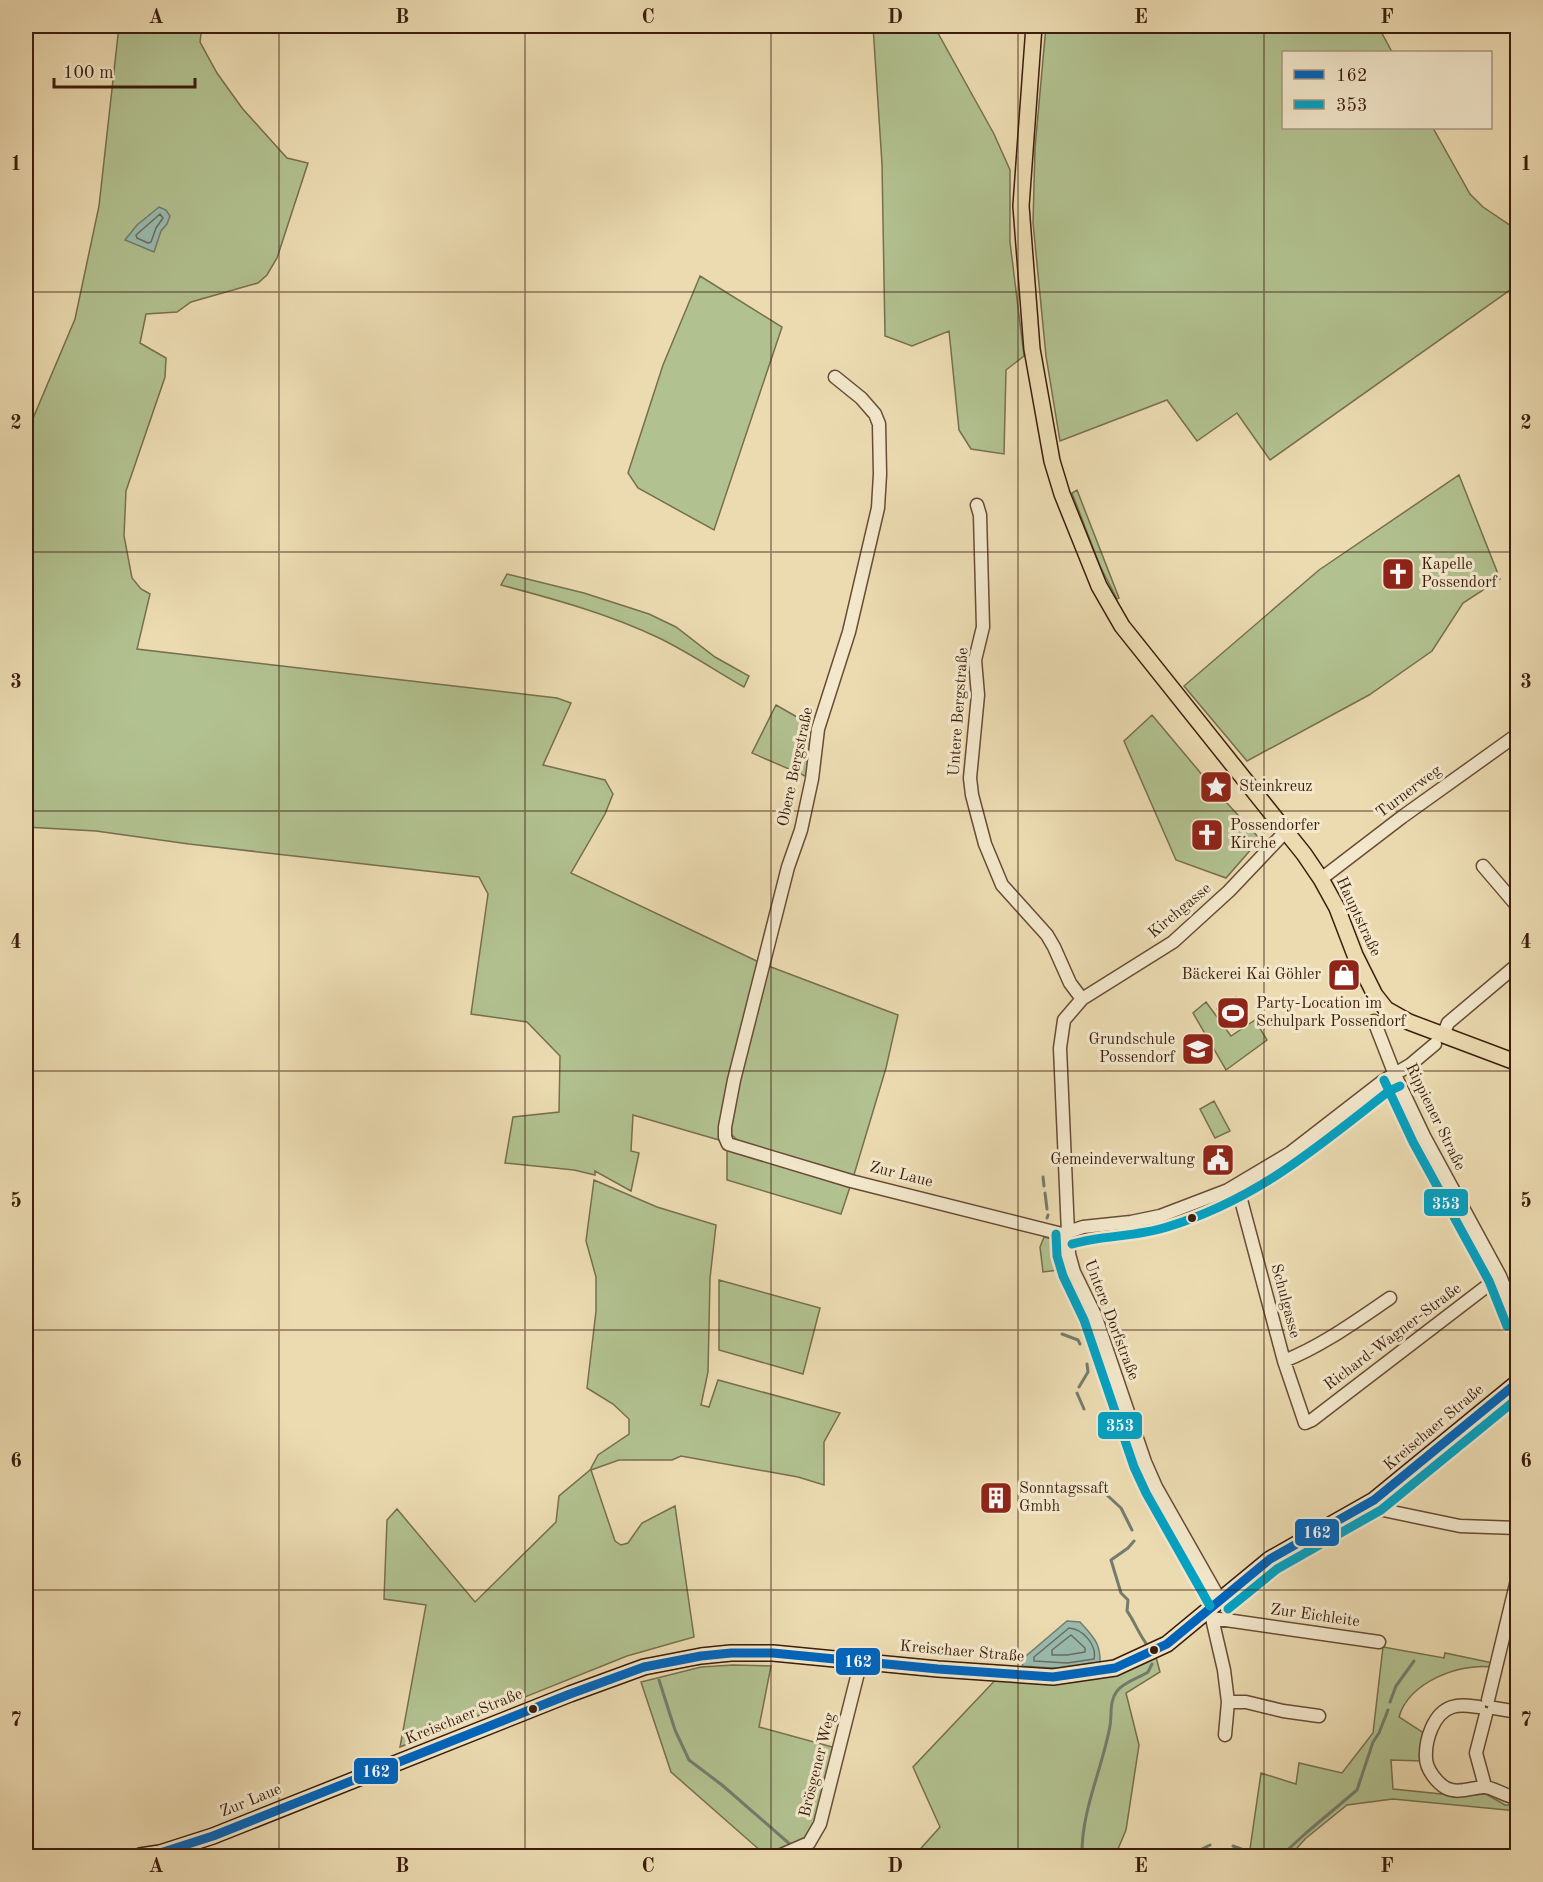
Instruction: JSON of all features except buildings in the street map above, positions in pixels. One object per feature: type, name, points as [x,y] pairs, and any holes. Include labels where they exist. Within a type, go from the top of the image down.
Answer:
[{"type":"main road","name":"Hauptstraße","points":[[1034,26],[1021,206],[1032,349],[1052,461],[1062,494],[1099,586],[1133,641],[1286,831],[1321,879],[1337,908],[1355,955],[1375,995],[1386,1009],[1439,1039],[1518,1063]]},
{"type":"main road","name":"Kreischaer Straße","points":[[373,1772],[644,1667],[701,1656],[773,1653],[938,1669],[1053,1677],[1115,1668],[1167,1644],[1214,1609],[1270,1559],[1374,1500],[1518,1382]]},
{"type":"main road","name":"Zur Laue","points":[[140,1857],[213,1836],[373,1772]]},
{"type":"street","name":"Obere Bergstraße","points":[[728,1144],[725,1127],[734,1080],[788,867],[801,830],[812,779],[818,729],[849,632],[878,508],[879,424],[875,414],[861,398],[835,377]]},
{"type":"street","name":"Untere Bergstraße","points":[[977,505],[980,515],[983,627],[975,660],[978,695],[970,778],[972,795],[985,844],[1002,885],[1047,935],[1070,983],[1082,999]]},
{"type":"street","name":"Turnerweg","points":[[1321,879],[1402,817],[1518,734]]},
{"type":"street","name":"Kirchgasse","points":[[1082,999],[1173,942],[1229,891],[1286,831]]},
{"type":"street","points":[[1483,866],[1518,907]]},
{"type":"street","points":[[1068,1233],[1083,1227],[1160,1216],[1237,1185],[1290,1153],[1383,1081],[1410,1065],[1439,1039],[1448,1023],[1518,964]]},
{"type":"street","name":"Untere Dorfstraße","points":[[1082,999],[1064,1020],[1060,1048],[1069,1254],[1074,1272],[1095,1315],[1145,1462],[1214,1609]]},
{"type":"street","name":"Rippiener Straße","points":[[1374,1021],[1395,1075],[1424,1136],[1500,1276],[1518,1322]]},
{"type":"street","name":"Zur Laue","points":[[728,1144],[851,1181],[1062,1234],[1068,1233]]},
{"type":"street","name":"Schulgasse","points":[[1237,1185],[1284,1361],[1305,1423]]},
{"type":"street","name":"Richard-Wagner-Straße","points":[[1305,1423],[1312,1420],[1500,1276]]},
{"type":"street","points":[[1284,1361],[1299,1355],[1355,1322],[1390,1298]]},
{"type":"street","points":[[1374,1500],[1383,1510],[1460,1526],[1518,1528]]},
{"type":"street","points":[[1485,1786],[1476,1753],[1518,1576]]},
{"type":"street","points":[[1214,1609],[1228,1702],[1224,1735]]},
{"type":"street","name":"Zur Eichleite","points":[[1214,1609],[1379,1642]]},
{"type":"street","name":"Brösgener Weg","points":[[779,1857],[809,1843],[820,1824],[861,1661]]},
{"type":"street","points":[[1228,1702],[1246,1702],[1283,1711],[1319,1716]]},
{"type":"street","points":[[1518,1712],[1463,1705],[1450,1707],[1440,1714],[1429,1734],[1425,1760],[1433,1776],[1446,1788],[1467,1791],[1485,1786],[1508,1797],[1518,1798]]},
{"type":"green space","points":[[119,26],[202,26],[200,42],[217,73],[242,108],[287,158],[308,163],[277,258],[267,275],[258,283],[191,302],[177,312],[146,314],[140,343],[166,358],[165,377],[126,491],[124,536],[132,578],[141,589],[150,594],[137,649],[557,698],[571,703],[543,765],[605,780],[613,794],[605,814],[571,873],[763,964],[898,1015],[886,1068],[853,1178],[741,1144],[731,1134],[730,1081],[719,1140],[633,1115],[631,1151],[639,1153],[631,1191],[595,1171],[595,1175],[574,1170],[505,1163],[513,1117],[559,1112],[560,1056],[527,1022],[471,1014],[488,894],[479,877],[189,844],[96,831],[26,827],[26,435],[75,319],[99,206]]},
{"type":"green space","points":[[873,26],[934,26],[994,134],[1010,170],[1010,242],[1024,356],[1006,370],[1004,454],[971,449],[959,430],[949,331],[912,346],[885,336],[882,164]]},
{"type":"green space","points":[[1046,26],[1378,26],[1391,51],[1282,51],[1282,129],[1434,129],[1470,194],[1483,207],[1517,230],[1517,285],[1270,460],[1237,413],[1197,441],[1167,400],[1060,441],[1046,356],[1033,223],[1035,148]]},
{"type":"green space","points":[[700,276],[782,327],[714,530],[638,488],[628,473],[663,365]]},
{"type":"green space","points":[[1459,475],[1500,579],[1463,603],[1432,651],[1369,695],[1247,761],[1184,686],[1319,570]]},
{"type":"green space","points":[[1077,490],[1119,598],[1117,599],[1100,566],[1072,493]]},
{"type":"green space","points":[[507,574],[584,593],[649,614],[676,627],[715,657],[749,676],[744,687],[681,649],[640,629],[581,608],[501,585]]},
{"type":"green space","points":[[776,705],[818,729],[812,779],[752,753]]},
{"type":"green space","points":[[1152,715],[1214,789],[1260,839],[1226,878],[1176,860],[1124,741]]},
{"type":"green space","points":[[1206,1002],[1231,1036],[1255,1020],[1267,1040],[1226,1070],[1193,1013]]},
{"type":"green space","points":[[1214,1101],[1230,1131],[1215,1138],[1200,1109]]},
{"type":"green space","points":[[732,1148],[851,1184],[841,1214],[727,1180],[727,1152]]},
{"type":"green space","points":[[594,1180],[657,1207],[716,1225],[710,1278],[708,1372],[701,1405],[709,1407],[718,1380],[840,1413],[824,1442],[824,1485],[798,1477],[681,1456],[672,1460],[619,1460],[591,1470],[615,1541],[621,1545],[628,1543],[642,1523],[675,1506],[694,1637],[627,1656],[400,1747],[426,1605],[384,1599],[387,1520],[397,1509],[475,1602],[556,1522],[559,1496],[590,1470],[598,1455],[629,1434],[629,1419],[613,1404],[587,1388],[596,1311],[596,1277],[586,1241]]},
{"type":"green space","points":[[1044,1237],[1053,1239],[1062,1260],[1059,1270],[1043,1272],[1040,1247]]},
{"type":"green space","points":[[719,1280],[820,1308],[803,1374],[719,1350]]},
{"type":"green space","points":[[1383,1647],[1444,1658],[1445,1653],[1493,1663],[1492,1667],[1465,1668],[1437,1677],[1413,1694],[1399,1717],[1427,1735],[1423,1761],[1391,1760],[1393,1789],[1462,1796],[1486,1794],[1505,1805],[1517,1805],[1517,1811],[1393,1799],[1347,1805],[1305,1839],[1290,1856],[1249,1856],[1261,1773],[1296,1784],[1299,1763],[1342,1773],[1373,1733]]},
{"type":"green space","points":[[1156,1657],[1160,1672],[1126,1693],[1139,1745],[1126,1830],[1115,1856],[914,1856],[940,1827],[913,1767],[1002,1673],[1053,1677]]},
{"type":"green space","points":[[771,1666],[759,1727],[836,1748],[818,1822],[807,1838],[771,1856],[759,1856],[762,1852],[671,1772],[641,1682],[701,1667]]},
{"type":"water","points":[[159,207],[166,210],[170,216],[161,231],[154,252],[125,240],[137,225]]},
{"type":"water","name":"Party-Location im Schulpark Possendorf","points":[[1236,997],[1248,1018],[1233,1029],[1217,1009]]},
{"type":"water","points":[[1067,1621],[1080,1622],[1093,1637],[1098,1646],[1100,1665],[1068,1669],[1022,1666],[1026,1656]]},
{"type":"waterway","points":[[1043,1177],[1044,1186]]},
{"type":"waterway","points":[[1045,1193],[1047,1209]]},
{"type":"waterway","points":[[1062,1334],[1078,1340],[1080,1344]]},
{"type":"waterway","points":[[1079,1387],[1088,1372],[1087,1364]]},
{"type":"waterway","points":[[1077,1393],[1084,1409]]},
{"type":"waterway","points":[[1095,1484],[1121,1508],[1132,1530]]},
{"type":"waterway","points":[[1134,1541],[1111,1560],[1121,1593],[1128,1600],[1127,1611],[1148,1646]]},
{"type":"waterway","points":[[1390,1702],[1396,1686],[1414,1661]]},
{"type":"waterway","points":[[1082,1856],[1085,1823],[1110,1726],[1114,1695],[1120,1688],[1148,1672],[1152,1664]]},
{"type":"waterway","points":[[659,1680],[675,1730],[689,1760],[722,1785],[792,1846]]},
{"type":"waterway","points":[[1281,1856],[1357,1790],[1373,1742],[1388,1710]]},
{"type":"waterway","points":[[1188,1856],[1210,1845]]},
{"type":"waterway","points":[[1233,1846],[1260,1856]]},
{"type":"transit line","name":"353","points":[[1384,1080],[1413,1142],[1489,1281],[1507,1326]]},
{"type":"transit line","name":"353","points":[[1072,1244],[1167,1227],[1230,1202],[1285,1170],[1389,1091],[1400,1086]]},
{"type":"transit line","name":"353","points":[[1056,1234],[1057,1256],[1063,1276],[1084,1320],[1134,1467],[1146,1493],[1210,1606]]},
{"type":"transit line","name":"162","points":[[140,1856],[160,1853],[213,1836],[570,1694],[644,1667],[701,1656],[773,1653],[938,1669],[1053,1677],[1115,1668],[1167,1644],[1270,1559],[1374,1500],[1518,1382]]},
{"type":"transit line","name":"353","points":[[1228,1609],[1277,1569],[1381,1510],[1518,1398]]},
{"type":"place","name":"Kapelle Possendorf","points":[[1398,574]]},
{"type":"place","name":"Steinkreuz","points":[[1216,787]]},
{"type":"place","name":"Possendorfer Kirche","points":[[1207,835]]},
{"type":"place","name":"Bäckerei Kai Göhler","points":[[1344,975]]},
{"type":"place","name":"Party-Location im Schulpark Possendorf","points":[[1233,1013]]},
{"type":"place","name":"Grundschule Possendorf","points":[[1198,1049]]},
{"type":"place","name":"Gemeindeverwaltung","points":[[1218,1160]]},
{"type":"place","name":"Sonntagssaft Gmbh","points":[[996,1498]]}]
